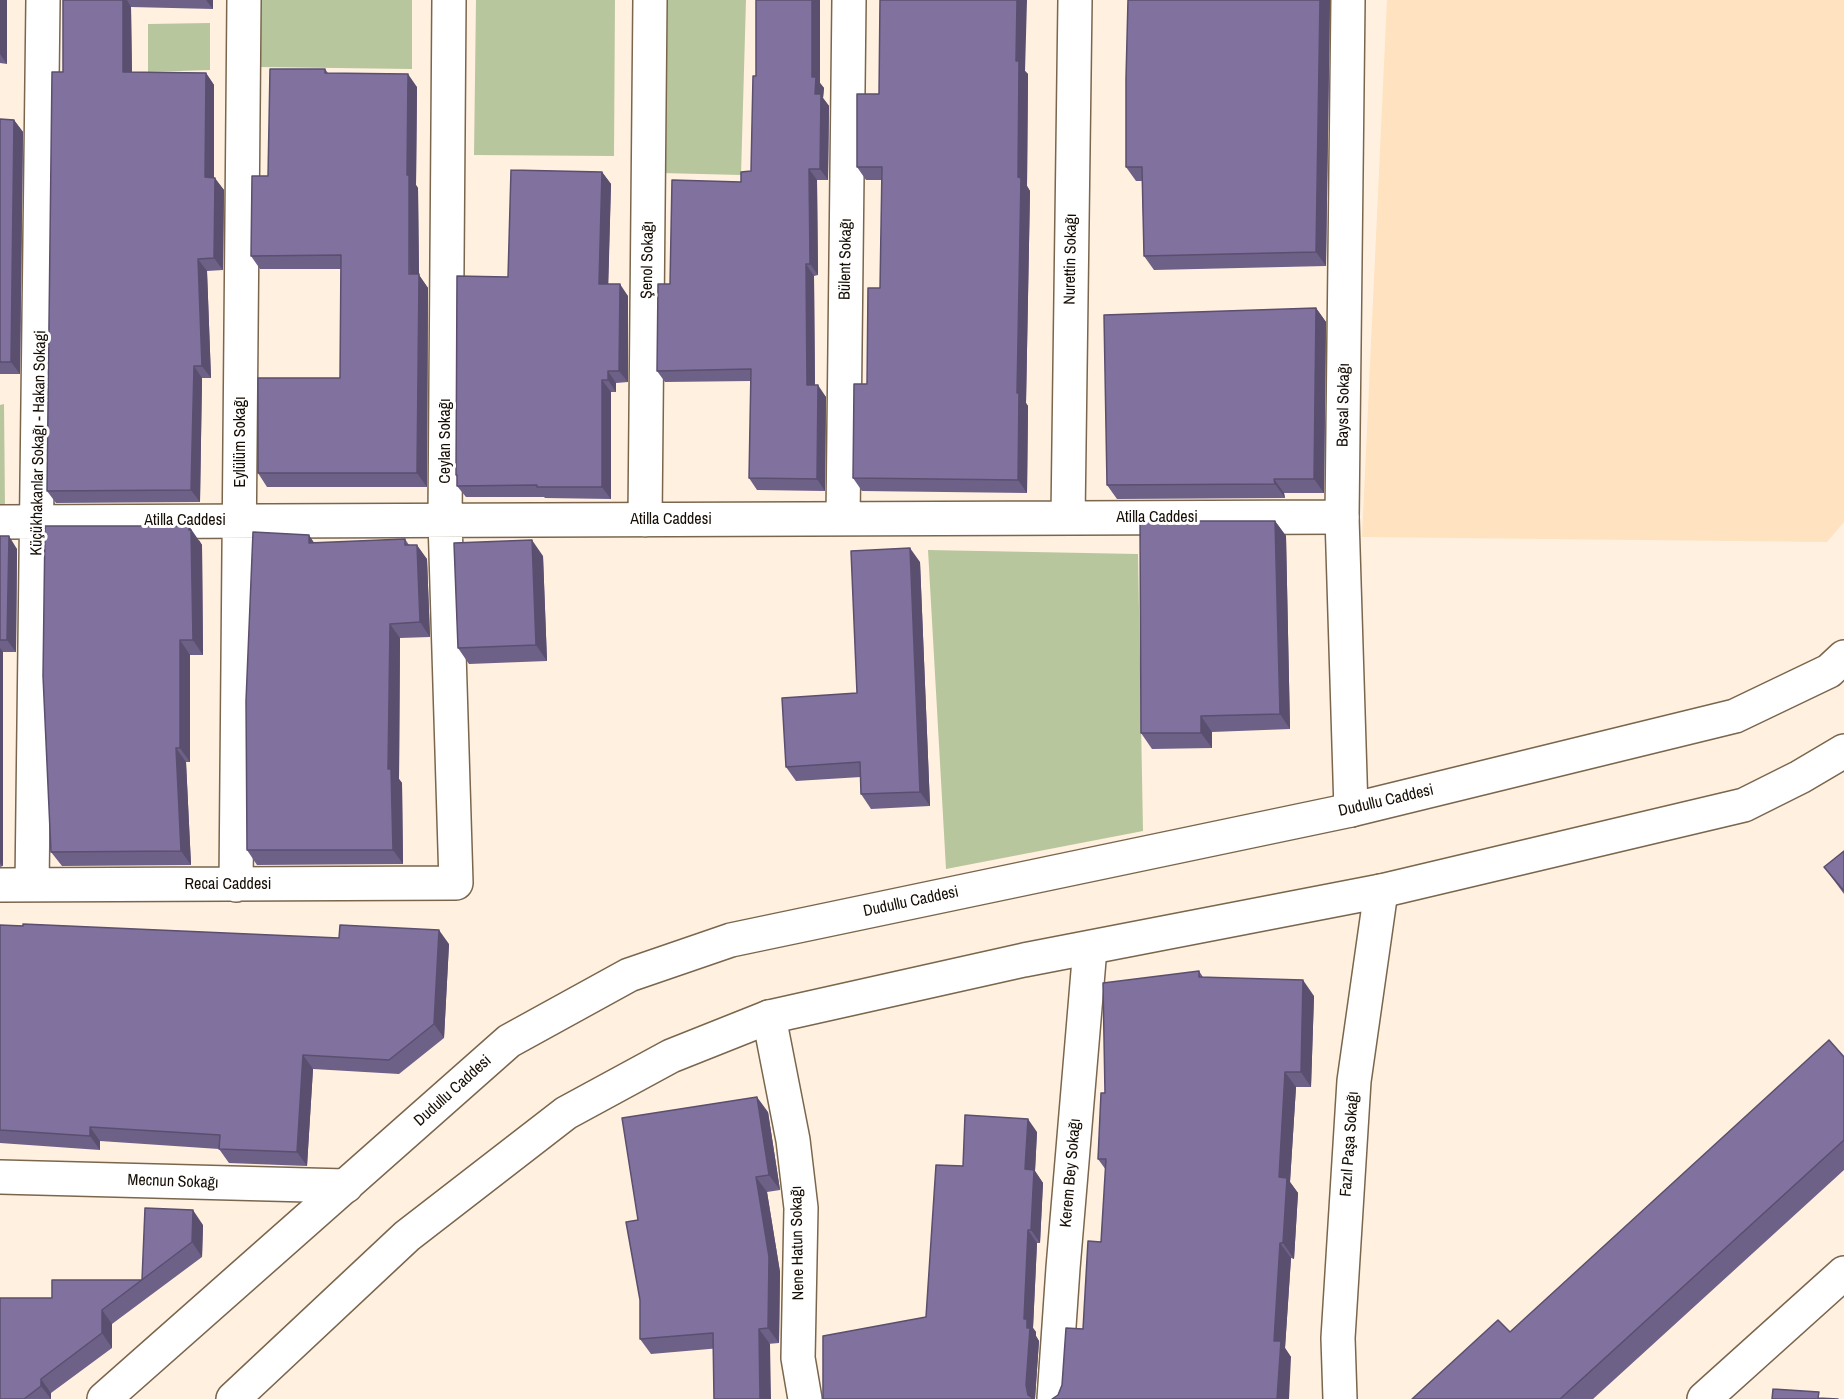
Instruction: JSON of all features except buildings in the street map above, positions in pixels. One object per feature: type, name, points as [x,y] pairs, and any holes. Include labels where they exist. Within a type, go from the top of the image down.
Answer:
[{"type":"street","name":"Küçükhakanlar Sokağı - Hakan Sokagi","points":[[32,885],[43,0]]},
{"type":"street","name":"Eylülüm Sokağı","points":[[236,885],[244,0]]},
{"type":"street","name":"Ceylan Sokağı","points":[[449,0],[445,520],[456,883]]},
{"type":"street","name":"Şenol Sokağı","points":[[645,520],[650,0]]},
{"type":"street","name":"Bülent Sokağı","points":[[843,519],[849,0]]},
{"type":"street","name":"Nurettin Sokağı","points":[[1068,518],[1075,0]]},
{"type":"street","name":"Baysal Sokağı","points":[[1348,0],[1342,517],[1352,810]]},
{"type":"street","name":"Atilla Caddesi","points":[[0,522],[1342,517]]},
{"type":"street","name":"Dudullu Caddesi","points":[[105,1399],[508,1041],[629,975],[731,940],[1352,810],[1735,716],[1828,671],[1844,657]]},
{"type":"street","points":[[233,1399],[407,1236],[566,1113],[671,1056],[769,1017],[1024,960],[1381,891],[1744,805],[1800,777],[1844,751]]},
{"type":"street","name":"Recai Caddesi","points":[[0,885],[456,883]]},
{"type":"street","name":"Fazıl Paşa Sokağı","points":[[1340,1399],[1338,1338],[1354,1081],[1381,891]]},
{"type":"street","name":"Kerem Bey Sokağı","points":[[1054,1399],[1090,948]]},
{"type":"street","name":"Nene Hatun Sokağı","points":[[769,1017],[793,1140],[801,1208],[798,1358],[805,1399]]},
{"type":"street","name":"Mecnun Sokağı","points":[[0,1177],[346,1186]]},
{"type":"street","points":[[1704,1399],[1844,1273]]},
{"type":"shaded area","points":[[1387,0],[1844,0],[1844,522],[1827,542],[1362,537]]},
{"type":"green space","points":[[260,0],[412,0],[412,69],[259,67]]},
{"type":"green space","points":[[476,0],[615,0],[614,156],[474,155]]},
{"type":"green space","points":[[666,0],[746,0],[741,175],[661,173]]},
{"type":"green space","points":[[210,23],[210,70],[148,72],[148,24]]},
{"type":"green space","points":[[4,404],[5,508],[0,508],[0,405]]},
{"type":"green space","points":[[928,550],[1138,554],[1143,831],[946,869]]}]
